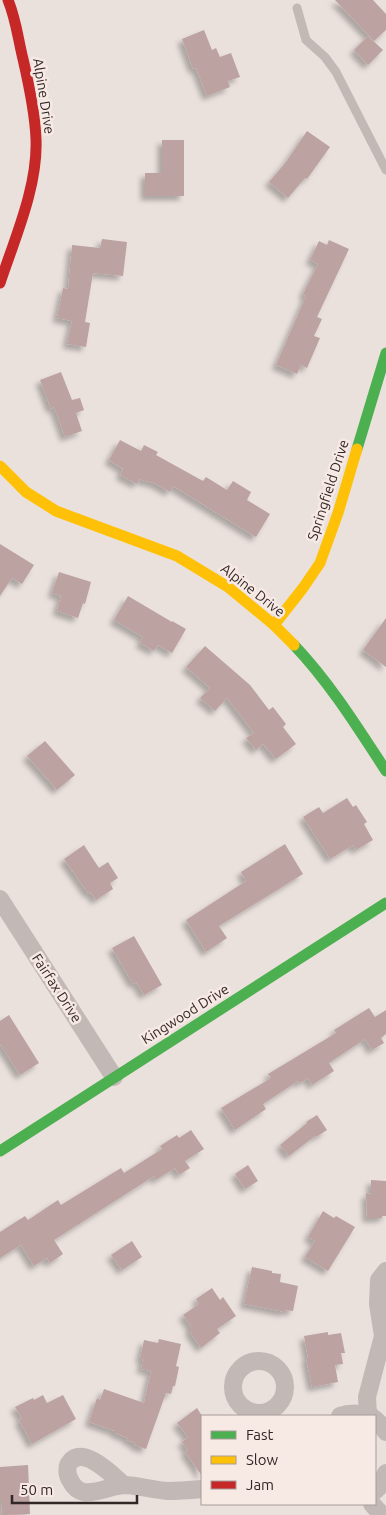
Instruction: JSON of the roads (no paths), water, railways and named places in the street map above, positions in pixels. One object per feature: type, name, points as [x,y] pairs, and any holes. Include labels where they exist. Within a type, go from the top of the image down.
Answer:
[{"type":"street","name":"Alpine Drive","points":[[0,283],[22,222],[33,174],[36,148],[25,66],[8,0]]},
{"type":"street","name":"Springfield Drive","points":[[274,625],[320,563],[338,513],[386,353]]},
{"type":"street","name":"Alpine Drive","points":[[0,466],[38,502],[56,511],[177,556],[228,587],[274,625],[308,660],[332,690],[386,771]]},
{"type":"street","name":"Fairfax Drive","points":[[0,899],[114,1076]]},
{"type":"street","name":"Kingwood Drive","points":[[0,1151],[386,903]]},
{"type":"street","points":[[371,1415],[367,1397],[385,1335],[378,1304],[379,1280],[386,1271]]},
{"type":"street","points":[[344,1415],[360,1413],[366,1415]]},
{"type":"street","points":[[376,1421],[386,1432]]},
{"type":"street","points":[[376,1490],[386,1474]]},
{"type":"street","points":[[124,1485],[169,1491],[201,1489]]},
{"type":"street","points":[[373,1505],[382,1515]]},
{"type":"lane","points":[[297,8],[306,40],[324,57],[336,72],[386,170]]}]
